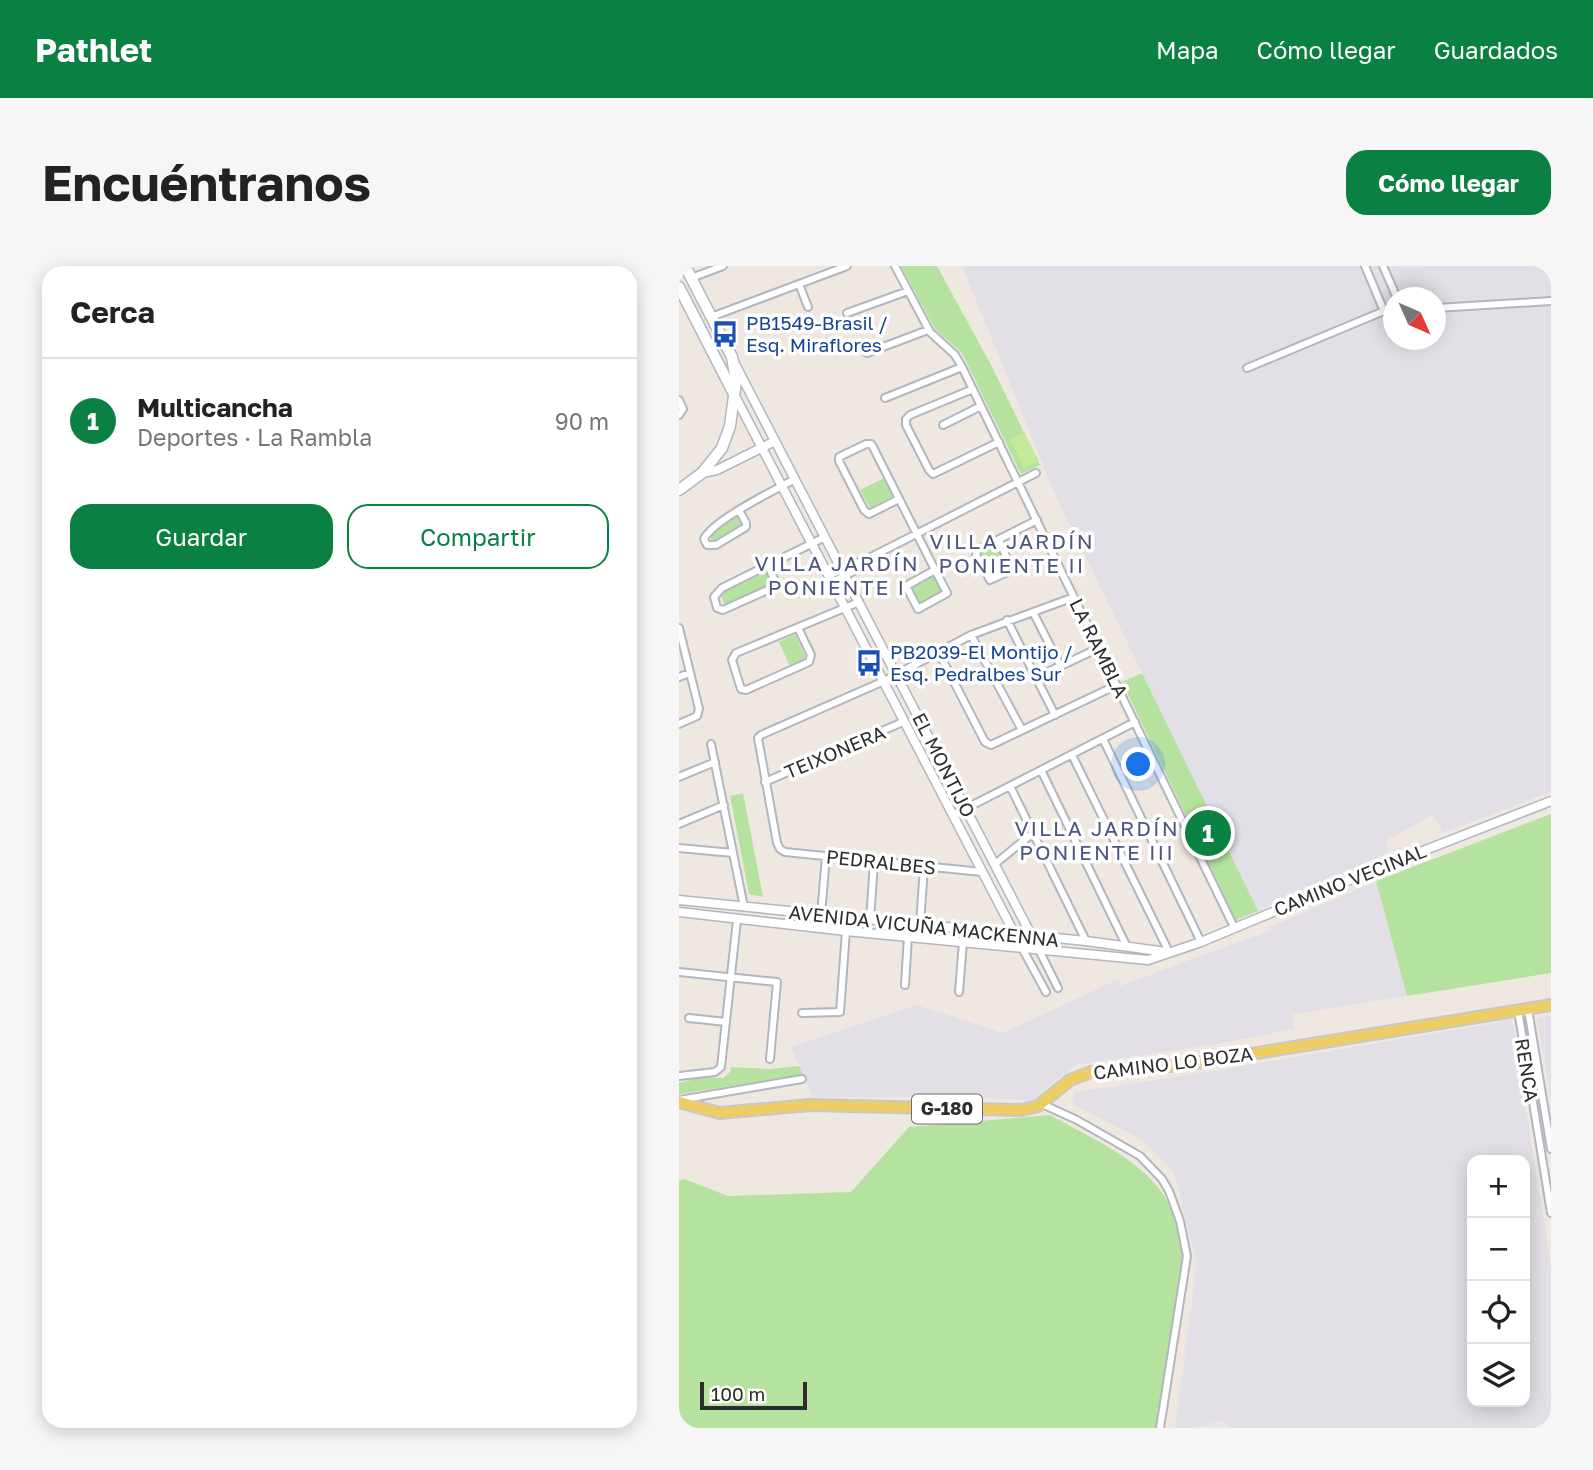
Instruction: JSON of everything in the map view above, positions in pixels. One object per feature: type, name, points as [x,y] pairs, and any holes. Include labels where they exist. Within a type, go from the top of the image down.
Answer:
[{"type":"main road","name":"EL MONTIJO","points":[[685,266],[732,357],[736,375],[734,394]]},
{"type":"main road","name":"EL MONTIJO","points":[[679,287],[734,394]]},
{"type":"main road","points":[[679,489],[702,472],[725,442],[734,394]]},
{"type":"main road","name":"CAMINO LO BOZA","points":[[1042,1104],[1070,1080],[1091,1072],[1183,1065],[1551,1005]]},
{"type":"main road","name":"G-180","points":[[679,1101],[720,1113],[810,1105],[1023,1110],[1042,1104]]},
{"type":"street","points":[[691,278],[723,266]]},
{"type":"street","points":[[711,317],[848,266]]},
{"type":"street","name":"LA RAMBLA","points":[[895,266],[928,330],[955,355],[963,367],[1234,926]]},
{"type":"street","points":[[1365,266],[1383,309]]},
{"type":"street","points":[[1383,266],[1392,287]]},
{"type":"street","points":[[799,284],[809,307]]},
{"type":"street","points":[[847,313],[908,291]]},
{"type":"street","points":[[1446,307],[1551,301]]},
{"type":"street","points":[[1247,368],[1383,311]]},
{"type":"street","points":[[867,353],[928,330]]},
{"type":"street","name":"EL MONTIJO","points":[[732,357],[1058,988]]},
{"type":"street","points":[[885,398],[963,367]]},
{"type":"street","points":[[973,389],[910,415],[906,419],[906,425],[933,474],[999,443]]},
{"type":"street","name":"EL MONTIJO","points":[[734,394],[1046,992]]},
{"type":"street","points":[[679,400],[681,413]]},
{"type":"street","points":[[943,425],[981,406]]},
{"type":"street","points":[[702,472],[717,470],[775,441]]},
{"type":"street","points":[[899,499],[875,512],[864,510],[839,457],[871,444],[947,593],[920,609],[916,608],[906,586],[935,570]]},
{"type":"street","points":[[831,578],[867,564],[871,557],[1036,473]]},
{"type":"street","points":[[739,510],[746,527],[716,545],[707,545],[704,539],[709,531],[739,510],[795,479]]},
{"type":"street","points":[[999,540],[1012,567],[1010,572],[990,580],[976,552],[1037,520]]},
{"type":"street","points":[[768,566],[775,581],[772,588],[723,610],[717,608],[715,593],[813,543],[825,537]]},
{"type":"street","points":[[765,782],[758,738],[761,735],[884,681],[971,635],[1074,597]]},
{"type":"street","points":[[797,628],[812,659],[741,690],[733,656],[797,628],[846,607],[859,602]]},
{"type":"street","points":[[1033,612],[1060,665]]},
{"type":"street","points":[[1007,620],[1055,715]]},
{"type":"street","points":[[679,632],[699,709],[698,714],[679,724]]},
{"type":"street","points":[[971,635],[1022,730]]},
{"type":"street","points":[[1037,677],[1099,648]]},
{"type":"street","points":[[938,651],[989,745],[1117,685]]},
{"type":"street","points":[[679,677],[690,673]]},
{"type":"street","name":"TEIXONERA","points":[[765,782],[905,721]]},
{"type":"street","points":[[953,815],[1135,722]]},
{"type":"street","points":[[1103,739],[1201,942]]},
{"type":"street","points":[[711,744],[744,907]]},
{"type":"street","points":[[1072,754],[1169,953]]},
{"type":"street","points":[[679,777],[715,762]]},
{"type":"street","points":[[1041,770],[1127,947]]},
{"type":"street","name":"PEDRALBES","points":[[765,782],[777,843],[785,852],[982,872]]},
{"type":"street","points":[[1010,786],[1086,942]]},
{"type":"street","name":"CAMINO VECINAL","points":[[1149,960],[1201,942],[1234,926],[1551,801]]},
{"type":"street","points":[[679,824],[724,805]]},
{"type":"street","points":[[995,864],[1033,833]]},
{"type":"street","points":[[679,848],[733,853]]},
{"type":"street","points":[[821,915],[826,856]]},
{"type":"street","points":[[870,920],[874,862]]},
{"type":"street","points":[[920,925],[924,866]]},
{"type":"street","points":[[679,913],[680,901]]},
{"type":"street","name":"AVENIDA VICUÑA MACKENNA","points":[[680,901],[1014,934],[1169,953]]},
{"type":"street","points":[[774,924],[775,911]]},
{"type":"street","name":"AVENIDA VICUÑA MACKENNA","points":[[679,913],[1149,960]]},
{"type":"street","points":[[802,1013],[840,1012],[847,918]]},
{"type":"street","points":[[679,1076],[715,1072],[722,1065],[737,920]]},
{"type":"street","points":[[905,985],[908,936]]},
{"type":"street","points":[[959,992],[964,942]]},
{"type":"street","points":[[679,972],[777,982],[770,1059]]},
{"type":"street","name":"RENCA","points":[[1523,1009],[1540,1081],[1551,1149]]},
{"type":"street","name":"RENCA","points":[[1523,1009],[1529,1083],[1551,1210]]},
{"type":"street","points":[[689,1018],[726,1022]]},
{"type":"street","points":[[679,1101],[802,1079]]},
{"type":"street","points":[[1529,1083],[1540,1081]]},
{"type":"street","points":[[1042,1104],[1077,1120],[1140,1156],[1163,1179],[1169,1191],[1182,1230],[1187,1256],[1160,1428]]},
{"type":"shaded area","points":[[962,266],[1551,266],[1551,792],[1443,833],[1433,815],[1385,841],[1389,852],[1258,911],[1054,492]]},
{"type":"shaded area","points":[[1376,881],[1407,996],[1292,1015],[1294,1029],[1218,1044],[1075,1065],[1032,1101],[981,1097],[813,1097],[791,1047],[917,1005],[1003,1033],[1119,979],[1120,986],[1271,930],[1271,927]]},
{"type":"shaded area","points":[[1551,1016],[1551,1099],[1537,1018]]},
{"type":"shaded area","points":[[1512,1020],[1551,1266],[1551,1428],[1231,1428],[1221,1421],[1193,1428],[1175,1428],[1197,1264],[1174,1172],[1141,1139],[1072,1104],[1075,1092]]},
{"type":"green space","points":[[901,266],[937,266],[991,365],[1040,465],[1021,474],[962,353],[935,329]]},
{"type":"green space","points":[[1024,432],[1039,461],[1024,468],[1010,439]]},
{"type":"green space","points":[[884,478],[893,496],[870,508],[860,490]]},
{"type":"green space","points":[[739,515],[744,524],[714,543],[709,534]]},
{"type":"green space","points":[[997,544],[1009,568],[991,577],[979,554]]},
{"type":"green space","points":[[767,572],[772,584],[725,605],[720,593]]},
{"type":"green space","points":[[934,574],[943,592],[920,604],[911,586]]},
{"type":"green space","points":[[795,634],[806,658],[790,666],[779,642]]},
{"type":"green space","points":[[1142,673],[1258,911],[1236,920],[1122,682]]},
{"type":"green space","points":[[743,793],[763,897],[749,894],[730,796]]},
{"type":"green space","points":[[1551,814],[1551,973],[1407,996],[1376,881]]},
{"type":"green space","points":[[1208,815],[1222,844],[1208,851],[1193,822]]},
{"type":"green space","points":[[799,1066],[803,1075],[679,1094],[679,1083],[699,1078],[723,1078],[730,1072],[731,1067],[769,1069]]},
{"type":"green space","points":[[1050,1115],[1100,1142],[1142,1171],[1159,1189],[1172,1210],[1180,1236],[1183,1267],[1157,1428],[679,1428],[679,1181],[684,1179],[728,1196],[851,1192],[909,1127]]},
{"type":"place","name":"PB1549-Brasil / Esq. Miraflores","points":[[725,334]]},
{"type":"place","name":"PB2039-El Montijo / Esq. Pedralbes Sur","points":[[869,663]]},
{"type":"place","name":"Multicancha","points":[[1208,833]]},
{"type":"district","name":"VILLA JARDÍN PONIENTE II","points":[[1012,554]]},
{"type":"district","name":"VILLA JARDÍN PONIENTE I","points":[[837,576]]},
{"type":"district","name":"VILLA JARDÍN PONIENTE III","points":[[1097,841]]}]
